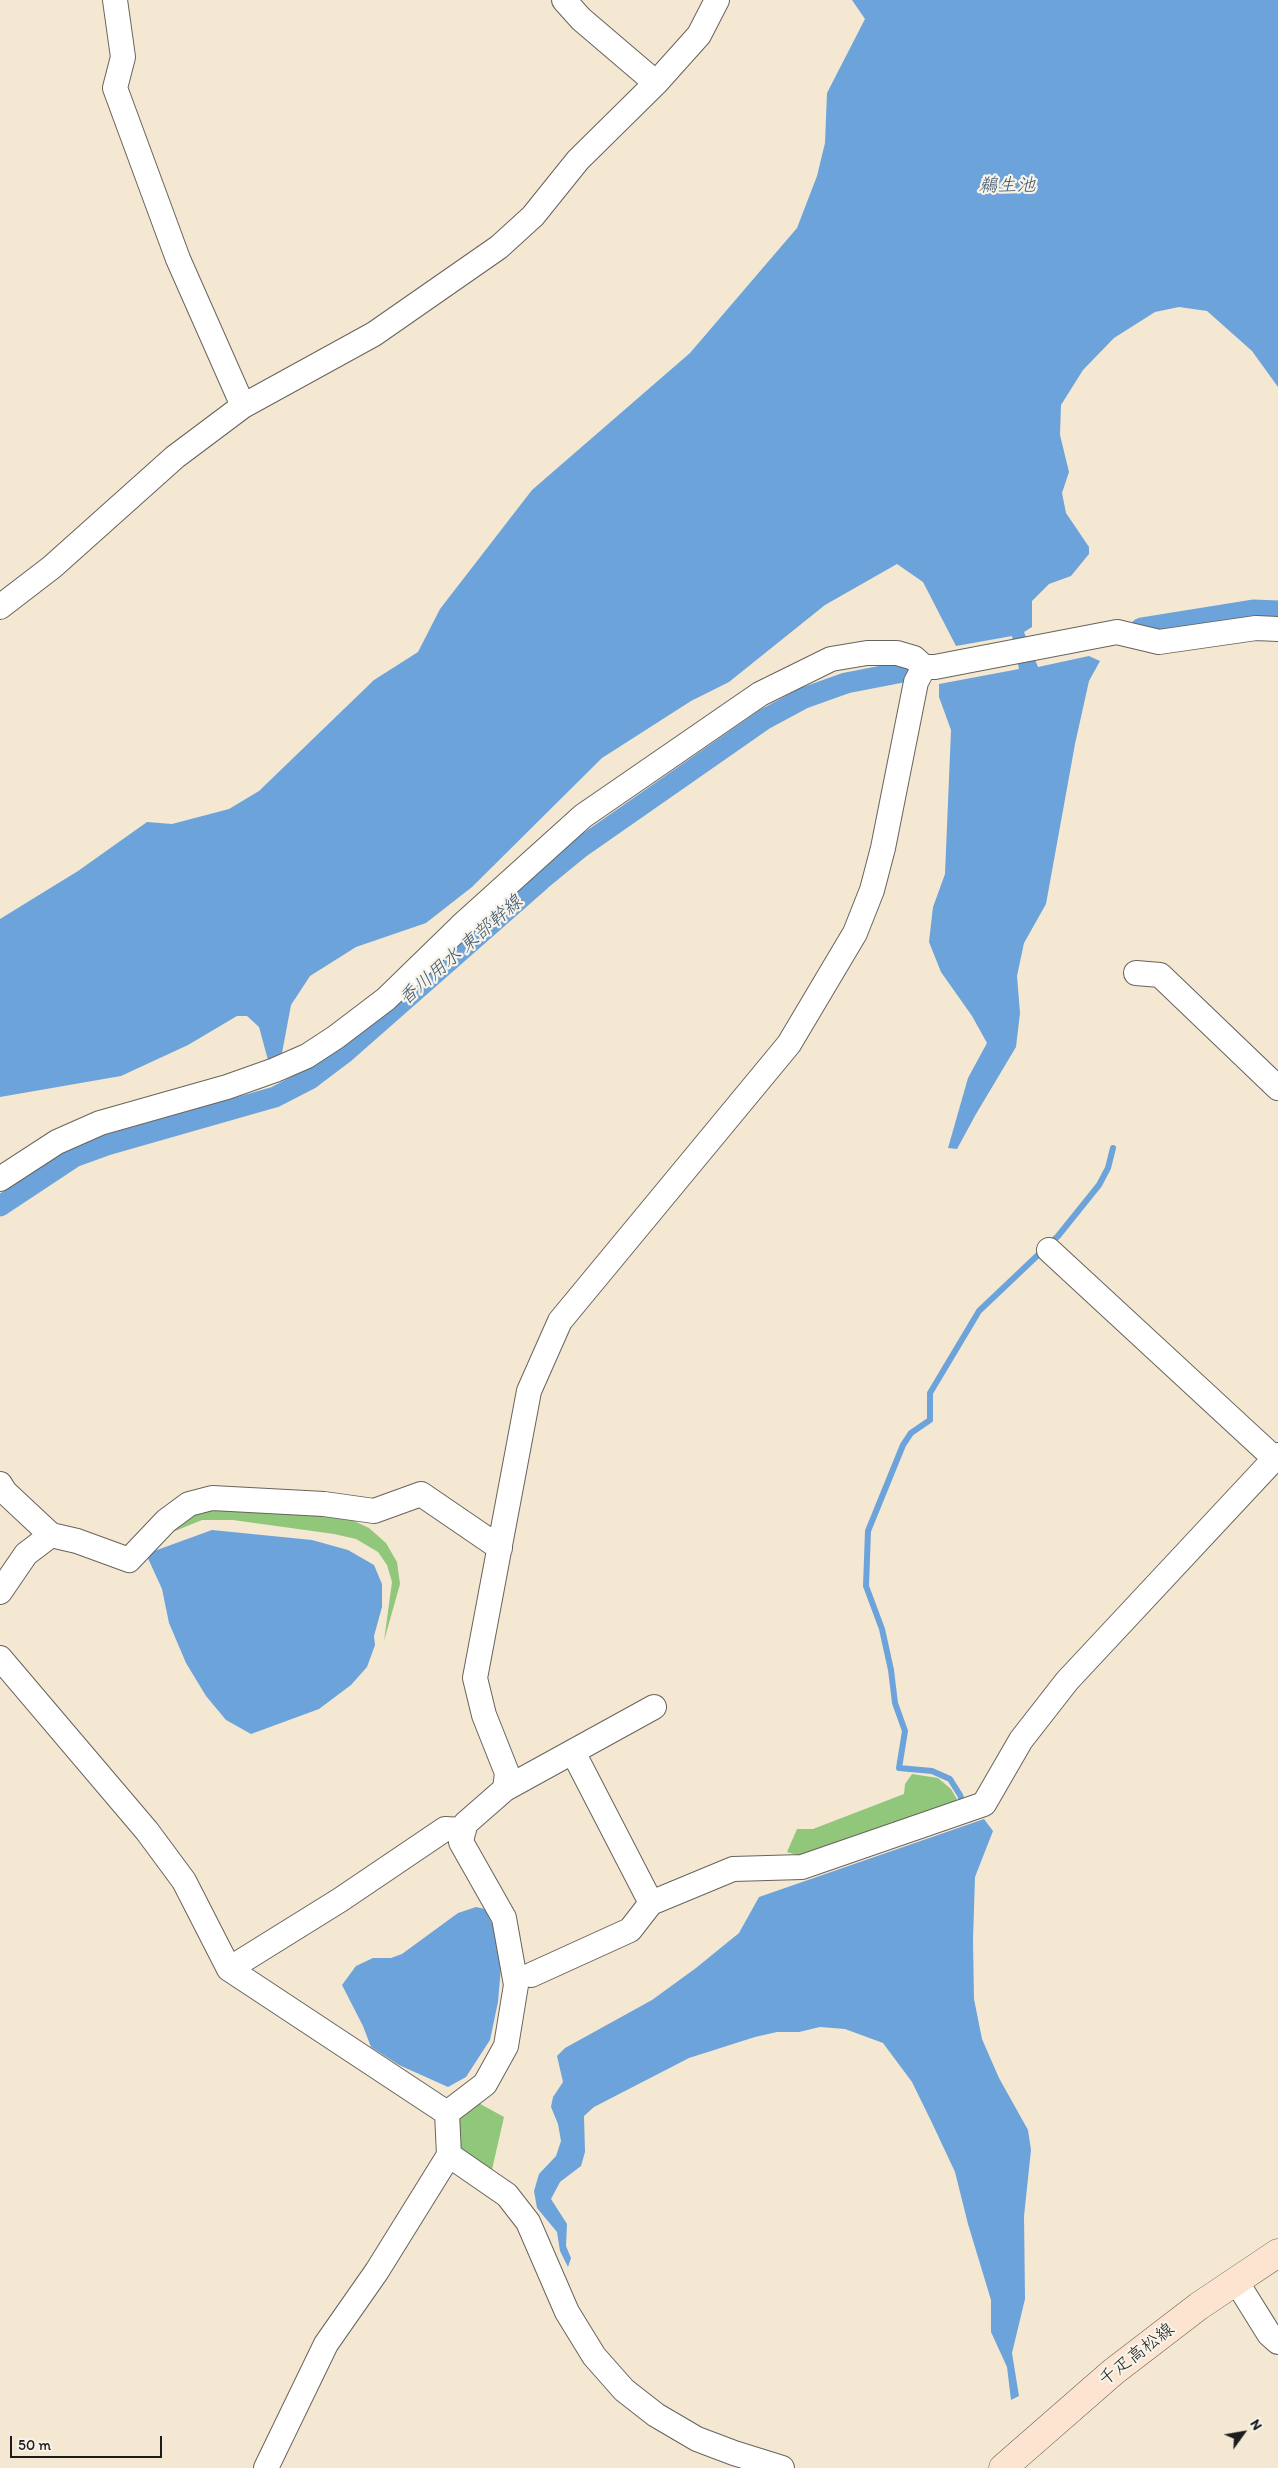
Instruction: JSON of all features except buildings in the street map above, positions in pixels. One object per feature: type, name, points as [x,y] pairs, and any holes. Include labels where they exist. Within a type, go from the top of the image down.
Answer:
[{"type":"main road","name":"千疋高松線","points":[[1003,2468],[1113,2372],[1199,2306],[1278,2253]]},
{"type":"street","points":[[114,0],[123,58],[115,88],[178,259],[243,406]]},
{"type":"street","points":[[564,0],[581,20],[656,83]]},
{"type":"street","points":[[0,607],[52,568],[175,457],[243,406],[374,334],[499,247],[533,216],[578,160],[656,83],[699,36],[717,0]]},
{"type":"street","points":[[505,1789],[507,1773],[484,1715],[475,1678],[529,1392],[560,1321],[789,1044],[855,934],[872,890],[884,848],[916,682],[929,667],[1117,632],[1159,642],[1256,628],[1278,629]]},
{"type":"street","points":[[0,1179],[56,1142],[100,1123],[227,1087],[276,1070],[307,1056],[336,1037],[386,999],[461,926],[583,816],[760,694],[831,659],[867,653],[897,653],[914,658],[929,667]]},
{"type":"street","points":[[1136,973],[1160,975],[1278,1088]]},
{"type":"street","points":[[531,1975],[630,1930],[651,1902],[732,1869],[802,1866],[984,1804],[1021,1740],[1067,1681],[1276,1457],[1048,1250]]},
{"type":"street","points":[[0,1484],[5,1492],[51,1535],[77,1541],[129,1560],[166,1521],[189,1504],[212,1498],[324,1504],[374,1511],[421,1494],[500,1548]]},
{"type":"street","points":[[0,1592],[26,1554],[51,1535]]},
{"type":"street","points":[[0,1658],[147,1831],[184,1882],[229,1969],[448,2113]]},
{"type":"street","points":[[506,2046],[516,1985],[504,1918],[461,1842],[465,1824],[505,1789],[654,1707]]},
{"type":"street","points":[[573,1752],[651,1902]]},
{"type":"street","points":[[229,1969],[340,1900],[445,1829],[464,1830]]},
{"type":"street","points":[[448,2113],[485,2084],[506,2046],[525,2004],[531,1975],[513,1918],[492,1896]]},
{"type":"street","points":[[266,2468],[326,2344],[377,2271],[449,2155],[448,2113]]},
{"type":"street","points":[[449,2155],[507,2195],[528,2222],[567,2312],[594,2356],[624,2390],[656,2415],[697,2438],[734,2454],[782,2468]]},
{"type":"street","points":[[1236,2281],[1269,2334],[1278,2342]]},
{"type":"green space","points":[[210,1507],[337,1513],[369,1528],[386,1543],[397,1562],[400,1584],[384,1641],[392,1582],[387,1565],[378,1552],[356,1539],[334,1534],[233,1520],[202,1520],[163,1536],[181,1519]]},
{"type":"green space","points":[[912,1774],[938,1778],[951,1789],[958,1801],[801,1856],[787,1852],[797,1829],[813,1829],[904,1794],[905,1784]]},
{"type":"green space","points":[[475,2101],[504,2117],[491,2174],[456,2151],[457,2118]]},
{"type":"water","name":"鵜生池","points":[[852,0],[1278,0],[1278,387],[1252,351],[1207,311],[1179,307],[1155,312],[1114,338],[1083,370],[1061,405],[1060,435],[1069,472],[1062,493],[1066,513],[1089,547],[1089,554],[1071,576],[1049,584],[1032,601],[1032,627],[1024,632],[1038,667],[1089,656],[1100,661],[1089,681],[1075,744],[1046,904],[1024,943],[1017,976],[1020,1013],[1016,1047],[957,1149],[948,1148],[968,1078],[987,1043],[972,1016],[941,972],[929,942],[933,907],[945,874],[951,730],[939,697],[939,684],[1019,669],[1012,636],[956,646],[923,582],[897,564],[825,605],[729,682],[691,701],[602,758],[472,887],[426,923],[356,947],[310,976],[291,1005],[282,1053],[268,1060],[259,1027],[247,1016],[237,1016],[188,1045],[121,1076],[0,1097],[0,919],[78,871],[147,822],[172,824],[229,809],[259,791],[374,680],[418,652],[440,609],[532,490],[690,353],[797,228],[817,176],[825,143],[827,93],[865,19]]},
{"type":"water","points":[[212,1530],[312,1540],[348,1550],[374,1565],[382,1584],[382,1607],[374,1636],[375,1645],[367,1667],[351,1685],[319,1709],[251,1734],[226,1720],[206,1696],[186,1663],[169,1623],[162,1589],[146,1554]]},
{"type":"water","points":[[984,1819],[993,1831],[975,1877],[974,1999],[982,2039],[999,2078],[1028,2130],[1031,2150],[1024,2216],[1025,2299],[1012,2353],[1019,2396],[1011,2400],[1007,2367],[991,2332],[991,2300],[968,2224],[955,2172],[933,2125],[912,2082],[883,2043],[845,2029],[820,2027],[799,2032],[777,2032],[755,2037],[689,2058],[594,2107],[584,2116],[585,2152],[581,2166],[560,2182],[551,2199],[567,2224],[566,2246],[571,2258],[568,2267],[560,2251],[557,2232],[537,2208],[534,2191],[539,2174],[556,2156],[561,2141],[558,2124],[551,2107],[553,2097],[563,2082],[557,2056],[565,2048],[652,2000],[696,1968],[739,1933],[759,1897]]},
{"type":"water","points":[[476,1907],[485,1909],[495,1930],[501,1967],[498,2002],[490,2040],[466,2077],[448,2087],[399,2065],[371,2047],[363,2026],[342,1985],[356,1966],[373,1958],[391,1958],[402,1954],[458,1913]]},
{"type":"waterway","name":"香川用水 東部幹線","points":[[1141,628],[1253,610],[1278,611]]},
{"type":"waterway","name":"香川用水 東部幹線","points":[[0,1206],[74,1157],[107,1145],[275,1097],[310,1079],[343,1054],[580,848],[765,719],[804,698],[846,683],[908,671]]},
{"type":"waterway","points":[[964,1806],[960,1795],[950,1779],[932,1771],[899,1768],[905,1731],[895,1703],[891,1670],[882,1629],[866,1586],[868,1531],[903,1445],[911,1433],[930,1420],[930,1393],[979,1311],[1058,1236],[1099,1185],[1108,1168],[1113,1148]]}]
